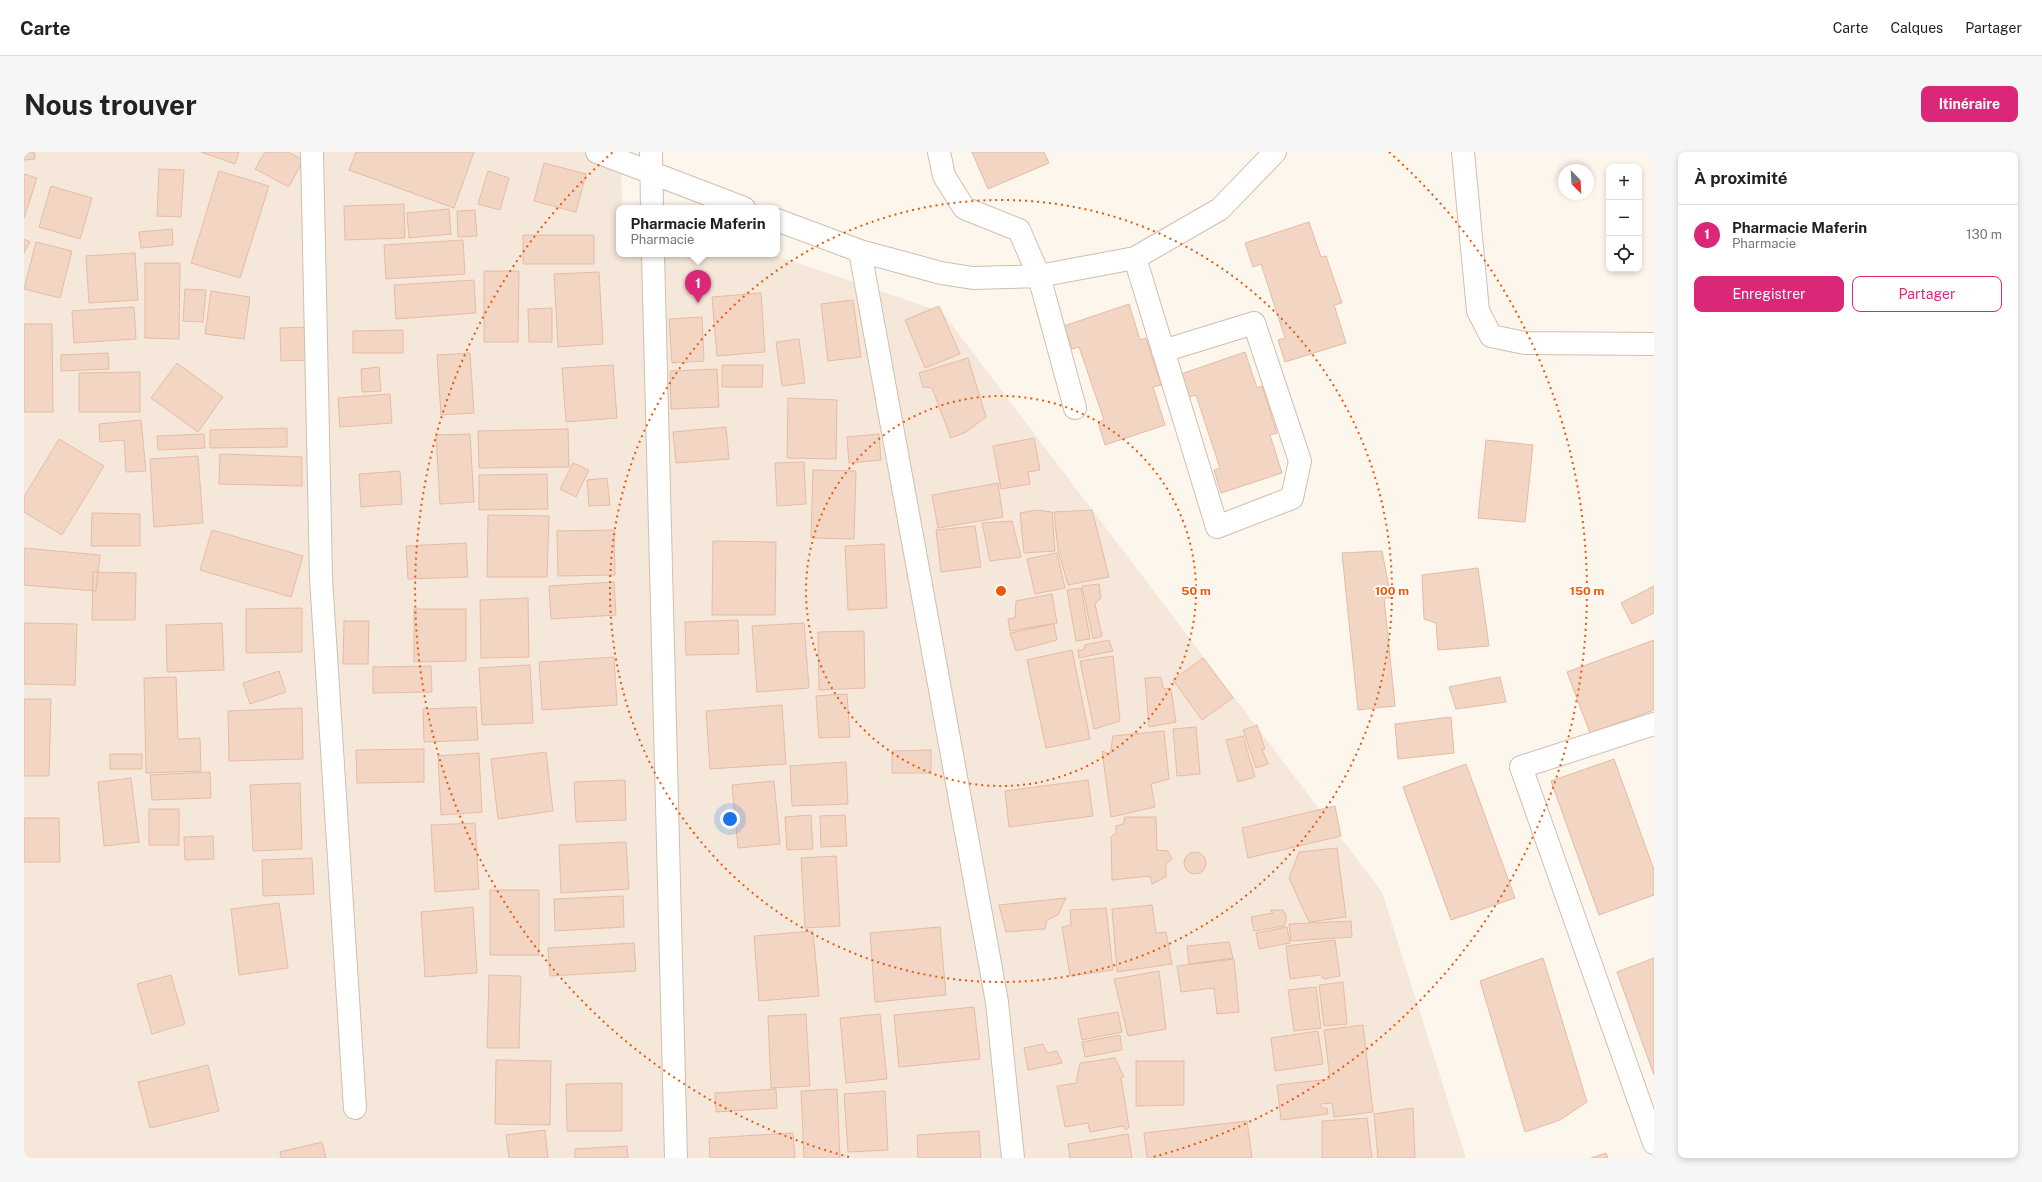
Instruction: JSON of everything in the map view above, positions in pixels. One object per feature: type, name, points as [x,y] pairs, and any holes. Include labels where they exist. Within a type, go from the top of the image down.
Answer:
[{"type":"street","points":[[312,152],[321,578],[355,1108]]},
{"type":"street","points":[[597,152],[736,205]]},
{"type":"street","points":[[651,152],[652,205]]},
{"type":"street","points":[[939,152],[944,176],[964,208],[1019,230],[1039,276],[1074,408]]},
{"type":"street","points":[[780,221],[860,251],[941,273],[973,278],[1039,276],[1135,258],[1220,210],[1275,152]]},
{"type":"street","points":[[1463,152],[1478,311],[1492,336],[1525,343],[1654,344]]},
{"type":"street","points":[[860,251],[997,1002],[1013,1158]]},
{"type":"street","points":[[653,257],[676,1158]]},
{"type":"street","points":[[1135,258],[1163,351],[1217,527],[1292,498],[1300,461],[1254,323],[1163,351]]},
{"type":"street","points":[[1654,724],[1521,767],[1654,1141]]},
{"type":"shaded area","points":[[24,152],[621,152],[622,204],[625,205],[616,205],[616,257],[780,257],[942,312],[1382,892],[1466,1158],[24,1158]]},
{"type":"building","points":[[24,152],[34,152],[35,159],[24,160]]},
{"type":"building","points":[[201,152],[239,152],[235,164]]},
{"type":"building","points":[[265,152],[288,152],[303,160],[289,187],[255,169]]},
{"type":"building","points":[[356,152],[474,152],[454,208],[349,170]]},
{"type":"building","points":[[972,152],[1044,152],[1049,163],[988,189]]},
{"type":"building","points":[[544,163],[586,174],[576,212],[534,201]]},
{"type":"building","points":[[159,169],[184,170],[181,217],[157,216]]},
{"type":"building","points":[[219,171],[269,186],[240,278],[191,263]]},
{"type":"building","points":[[488,171],[509,178],[500,210],[478,204]]},
{"type":"building","points":[[24,174],[37,178],[24,218]]},
{"type":"building","points":[[51,186],[92,198],[80,239],[39,227]]},
{"type":"building","points":[[404,204],[405,238],[345,240],[344,206]]},
{"type":"building","points":[[449,209],[451,234],[409,238],[407,213]]},
{"type":"building","points":[[475,210],[477,236],[458,237],[457,211]]},
{"type":"building","points":[[1309,222],[1321,257],[1326,256],[1342,303],[1334,305],[1346,343],[1285,362],[1278,340],[1285,338],[1261,264],[1253,267],[1245,243]]},
{"type":"building","points":[[172,229],[173,245],[141,248],[139,232]]},
{"type":"building","points":[[523,235],[594,235],[594,264],[523,264]]},
{"type":"building","points":[[24,239],[30,242],[24,253]]},
{"type":"building","points":[[463,240],[465,274],[386,279],[384,245]]},
{"type":"building","points":[[36,242],[72,251],[60,298],[24,289]]},
{"type":"building","points":[[135,253],[138,300],[89,303],[86,256]]},
{"type":"building","points":[[145,263],[180,263],[179,339],[145,338]]},
{"type":"building","points":[[484,271],[519,271],[518,342],[484,342]]},
{"type":"building","points":[[599,272],[603,344],[558,347],[554,274]]},
{"type":"building","points":[[474,280],[476,313],[396,319],[394,285]]},
{"type":"building","points":[[185,289],[206,290],[203,322],[183,321]]},
{"type":"building","points":[[211,291],[250,297],[244,339],[205,334]]},
{"type":"building","points":[[761,293],[765,352],[717,356],[712,297]]},
{"type":"building","points":[[853,300],[861,357],[828,361],[821,304]]},
{"type":"building","points":[[1129,304],[1140,340],[1146,338],[1161,385],[1153,387],[1165,425],[1105,445],[1098,422],[1104,420],[1079,347],[1072,349],[1064,326]]},
{"type":"building","points":[[939,306],[960,354],[925,368],[905,320]]},
{"type":"building","points":[[134,307],[136,339],[74,343],[72,311]]},
{"type":"building","points":[[552,308],[552,342],[529,342],[528,309]]},
{"type":"building","points":[[702,317],[704,361],[672,363],[669,319]]},
{"type":"building","points":[[24,324],[52,324],[53,412],[24,412]]},
{"type":"building","points":[[310,327],[311,360],[281,361],[280,328]]},
{"type":"building","points":[[403,330],[403,353],[353,353],[353,331]]},
{"type":"building","points":[[799,339],[805,383],[782,386],[776,342]]},
{"type":"building","points":[[1245,352],[1257,388],[1262,386],[1277,433],[1270,435],[1282,473],[1221,493],[1214,470],[1220,468],[1196,395],[1188,397],[1181,374]]},
{"type":"building","points":[[108,353],[109,369],[61,371],[61,355]]},
{"type":"building","points":[[470,353],[474,413],[441,415],[437,355]]},
{"type":"building","points":[[968,358],[986,417],[966,432],[951,438],[932,388],[923,387],[919,373]]},
{"type":"building","points":[[177,363],[223,397],[198,432],[151,398]]},
{"type":"building","points":[[613,365],[617,418],[566,422],[562,368]]},
{"type":"building","points":[[722,365],[763,365],[762,387],[722,387]]},
{"type":"building","points":[[379,367],[381,391],[362,392],[361,369]]},
{"type":"building","points":[[717,369],[719,407],[671,409],[670,371]]},
{"type":"building","points":[[140,372],[140,412],[79,412],[79,373]]},
{"type":"building","points":[[390,394],[392,423],[340,427],[338,398]]},
{"type":"building","points":[[788,398],[837,400],[836,459],[787,458]]},
{"type":"building","points":[[141,420],[146,471],[126,472],[124,440],[100,442],[99,424]]},
{"type":"building","points":[[726,427],[729,459],[676,463],[673,432]]},
{"type":"building","points":[[287,428],[287,447],[210,448],[210,430]]},
{"type":"building","points":[[568,429],[569,467],[479,468],[478,431]]},
{"type":"building","points":[[204,434],[205,448],[158,450],[157,436]]},
{"type":"building","points":[[470,434],[474,502],[440,504],[436,435]]},
{"type":"building","points":[[879,434],[881,460],[849,463],[847,437]]},
{"type":"building","points":[[1034,438],[1040,470],[1028,472],[1030,484],[1001,489],[993,446]]},
{"type":"building","points":[[59,439],[104,466],[62,535],[24,512],[24,497]]},
{"type":"building","points":[[1486,440],[1533,445],[1525,522],[1478,518]]},
{"type":"building","points":[[220,454],[302,457],[302,486],[219,484]]},
{"type":"building","points":[[198,456],[203,523],[154,527],[150,459]]},
{"type":"building","points":[[804,462],[806,504],[777,506],[775,463]]},
{"type":"building","points":[[573,463],[589,470],[576,497],[560,489]]},
{"type":"building","points":[[813,470],[856,471],[854,539],[811,538]]},
{"type":"building","points":[[400,471],[402,504],[361,507],[359,474]]},
{"type":"building","points":[[547,474],[548,509],[479,510],[479,475]]},
{"type":"building","points":[[607,478],[610,505],[589,506],[587,480]]},
{"type":"building","points":[[998,483],[1003,517],[938,528],[932,495]]},
{"type":"building","points":[[1036,510],[1052,512],[1055,551],[1024,553],[1020,513]]},
{"type":"building","points":[[1092,510],[1109,577],[1068,585],[1058,550],[1054,512]]},
{"type":"building","points":[[92,513],[140,514],[140,546],[91,546]]},
{"type":"building","points":[[488,515],[549,516],[547,577],[487,577]]},
{"type":"building","points":[[1012,521],[1021,557],[990,561],[982,523]]},
{"type":"building","points":[[975,526],[981,567],[941,572],[936,530]]},
{"type":"building","points":[[212,530],[303,556],[291,597],[200,570]]},
{"type":"building","points":[[614,530],[615,575],[558,576],[557,531]]},
{"type":"building","points":[[713,541],[776,542],[775,615],[712,615]]},
{"type":"building","points":[[466,543],[468,577],[408,579],[406,546]]},
{"type":"building","points":[[884,544],[887,608],[848,610],[845,546]]},
{"type":"building","points":[[24,548],[100,555],[96,591],[24,585]]},
{"type":"building","points":[[1382,551],[1391,598],[1384,598],[1395,706],[1358,710],[1342,553]]},
{"type":"building","points":[[1057,553],[1065,588],[1035,594],[1027,559]]},
{"type":"building","points":[[1478,568],[1489,646],[1438,650],[1436,623],[1424,619],[1422,575]]},
{"type":"building","points":[[93,572],[136,573],[135,620],[92,620]]},
{"type":"building","points":[[614,582],[616,615],[551,619],[549,586]]},
{"type":"building","points":[[1099,584],[1101,598],[1095,604],[1102,636],[1093,639],[1082,586]]},
{"type":"building","points":[[1654,586],[1654,613],[1632,624],[1621,603]]},
{"type":"building","points":[[1081,588],[1090,639],[1076,641],[1067,590]]},
{"type":"building","points":[[1052,594],[1057,623],[1010,631],[1008,619],[1015,618],[1016,601]]},
{"type":"building","points":[[528,598],[529,657],[481,658],[480,600]]},
{"type":"building","points":[[302,608],[302,652],[246,653],[246,609]]},
{"type":"building","points":[[414,609],[466,609],[466,661],[414,662]]},
{"type":"building","points":[[738,620],[739,654],[686,655],[685,622]]},
{"type":"building","points":[[344,621],[369,621],[368,664],[343,664]]},
{"type":"building","points":[[24,623],[77,624],[75,685],[24,684]]},
{"type":"building","points":[[222,623],[224,670],[167,672],[166,625]]},
{"type":"building","points":[[804,623],[809,688],[757,692],[752,626]]},
{"type":"building","points":[[1054,624],[1057,640],[1016,651],[1010,633]]},
{"type":"building","points":[[864,631],[865,688],[819,690],[818,632]]},
{"type":"building","points":[[1109,640],[1113,651],[1079,658],[1078,650],[1083,650],[1085,645]]},
{"type":"building","points":[[1654,640],[1654,710],[1590,733],[1567,672]]},
{"type":"building","points":[[1072,650],[1090,739],[1046,748],[1027,660]]},
{"type":"building","points":[[1113,656],[1120,721],[1094,729],[1080,661]]},
{"type":"building","points":[[614,657],[617,705],[542,710],[539,662]]},
{"type":"building","points":[[1203,658],[1233,698],[1202,720],[1173,680]]},
{"type":"building","points":[[530,665],[533,723],[482,725],[479,668]]},
{"type":"building","points":[[431,666],[432,692],[373,693],[373,667]]},
{"type":"building","points":[[279,671],[286,692],[250,704],[243,683]]},
{"type":"building","points":[[176,677],[178,739],[200,738],[201,771],[146,773],[144,678]]},
{"type":"building","points":[[1161,677],[1163,688],[1171,689],[1176,722],[1149,727],[1145,678]]},
{"type":"building","points":[[1500,677],[1506,702],[1456,709],[1449,687]]},
{"type":"building","points":[[847,694],[850,737],[819,738],[816,696]]},
{"type":"building","points":[[24,699],[51,699],[49,776],[24,776]]},
{"type":"building","points":[[782,705],[786,764],[710,769],[706,711]]},
{"type":"building","points":[[476,707],[478,740],[424,742],[423,709]]},
{"type":"building","points":[[302,708],[303,759],[229,761],[228,711]]},
{"type":"building","points":[[1451,717],[1454,753],[1398,759],[1395,724]]},
{"type":"building","points":[[1257,725],[1265,749],[1262,749],[1268,764],[1256,768],[1243,730]]},
{"type":"building","points":[[1196,727],[1200,774],[1177,776],[1173,729]]},
{"type":"building","points":[[1164,731],[1169,779],[1151,784],[1155,807],[1111,817],[1102,751],[1110,754],[1113,736]]},
{"type":"building","points":[[1243,736],[1255,777],[1238,782],[1226,740]]},
{"type":"building","points":[[424,749],[424,782],[357,783],[356,750]]},
{"type":"building","points":[[931,750],[931,773],[892,773],[892,751]]},
{"type":"building","points":[[546,752],[553,811],[498,819],[491,759]]},
{"type":"building","points":[[479,753],[482,812],[441,815],[438,756]]},
{"type":"building","points":[[110,754],[142,754],[142,769],[110,769]]},
{"type":"building","points":[[1614,759],[1654,870],[1654,895],[1599,915],[1551,781]]},
{"type":"building","points":[[846,762],[848,804],[792,806],[790,766]]},
{"type":"building","points":[[1466,764],[1515,898],[1451,920],[1403,787]]},
{"type":"building","points":[[210,772],[211,798],[152,800],[150,775]]},
{"type":"building","points":[[131,778],[139,842],[104,846],[98,782]]},
{"type":"building","points":[[625,780],[626,820],[576,822],[574,782]]},
{"type":"building","points":[[1088,780],[1093,816],[1009,827],[1005,791]]},
{"type":"building","points":[[774,781],[780,844],[738,848],[732,785]]},
{"type":"building","points":[[300,783],[302,849],[253,851],[250,785]]},
{"type":"building","points":[[1335,806],[1341,836],[1248,858],[1242,828]]},
{"type":"building","points":[[149,809],[179,809],[179,845],[149,845]]},
{"type":"building","points":[[811,815],[813,849],[787,850],[785,817]]},
{"type":"building","points":[[845,815],[847,846],[821,847],[820,816]]},
{"type":"building","points":[[1125,817],[1156,817],[1157,850],[1168,851],[1172,859],[1166,864],[1166,877],[1152,884],[1150,876],[1112,880],[1111,837],[1116,833],[1116,826],[1123,824]]},
{"type":"building","points":[[24,818],[59,818],[60,862],[24,862]]},
{"type":"building","points":[[475,823],[479,889],[435,892],[431,825]]},
{"type":"building","points":[[213,836],[214,859],[185,860],[184,837]]},
{"type":"building","points":[[626,842],[629,889],[561,893],[559,845]]},
{"type":"building","points":[[1337,848],[1346,917],[1309,922],[1289,878],[1299,852]]},
{"type":"building","points":[[1195,852],[1203,855],[1206,863],[1203,871],[1195,874],[1187,871],[1184,863],[1187,855]]},
{"type":"building","points":[[836,856],[840,926],[805,928],[801,858]]},
{"type":"building","points":[[312,858],[314,894],[263,896],[262,860]]},
{"type":"building","points":[[490,890],[539,890],[539,955],[490,955]]},
{"type":"building","points":[[623,896],[624,927],[555,931],[554,899]]},
{"type":"building","points":[[1066,898],[1058,915],[1047,920],[1045,929],[1006,932],[999,905]]},
{"type":"building","points":[[279,903],[288,968],[239,975],[231,909]]},
{"type":"building","points":[[1152,905],[1156,933],[1166,932],[1172,964],[1117,972],[1112,909]]},
{"type":"building","points":[[473,907],[477,973],[425,977],[421,912]]},
{"type":"building","points":[[1106,908],[1113,970],[1070,976],[1062,927],[1071,925],[1070,910]]},
{"type":"building","points":[[1270,910],[1283,910],[1286,915],[1284,926],[1254,931],[1251,917],[1273,913]]},
{"type":"building","points":[[1351,921],[1352,937],[1291,941],[1289,924]]},
{"type":"building","points":[[940,927],[946,995],[875,1002],[870,933]]},
{"type":"building","points":[[1287,927],[1290,943],[1259,949],[1256,933]]},
{"type":"building","points":[[813,931],[819,996],[759,1001],[754,936]]},
{"type":"building","points":[[1335,940],[1340,976],[1324,979],[1320,975],[1290,979],[1286,946]]},
{"type":"building","points":[[1229,942],[1233,958],[1189,964],[1187,946]]},
{"type":"building","points":[[634,943],[636,971],[550,976],[548,948]]},
{"type":"building","points":[[1543,958],[1587,1102],[1560,1120],[1525,1132],[1480,981]]},
{"type":"building","points":[[1654,958],[1654,1075],[1617,972]]},
{"type":"building","points":[[1234,959],[1239,1012],[1217,1014],[1214,988],[1181,992],[1177,966]]},
{"type":"building","points":[[1159,971],[1166,1029],[1128,1036],[1114,979]]},
{"type":"building","points":[[171,975],[185,1024],[152,1034],[137,984]]},
{"type":"building","points":[[489,975],[521,976],[519,1048],[487,1048]]},
{"type":"building","points":[[1343,982],[1347,1024],[1324,1026],[1319,985]]},
{"type":"building","points":[[1316,987],[1321,1028],[1294,1031],[1288,990]]},
{"type":"building","points":[[974,1007],[980,1059],[899,1067],[894,1015]]},
{"type":"building","points":[[1118,1012],[1122,1032],[1082,1040],[1078,1019]]},
{"type":"building","points":[[806,1014],[810,1086],[771,1088],[768,1016]]},
{"type":"building","points":[[880,1014],[887,1079],[846,1083],[840,1018]]},
{"type":"building","points":[[1363,1025],[1373,1112],[1334,1117],[1332,1103],[1321,1104],[1321,1108],[1327,1108],[1328,1114],[1281,1120],[1277,1085],[1330,1079],[1324,1030]]},
{"type":"building","points":[[1318,1031],[1323,1064],[1275,1071],[1271,1038]]},
{"type":"building","points":[[1120,1035],[1122,1050],[1085,1057],[1082,1042]]},
{"type":"building","points":[[1043,1044],[1047,1053],[1057,1051],[1062,1063],[1028,1070],[1024,1048]]},
{"type":"building","points":[[1115,1058],[1124,1077],[1121,1078],[1129,1127],[1126,1130],[1123,1126],[1090,1132],[1088,1123],[1065,1127],[1057,1086],[1076,1083],[1080,1063]]},
{"type":"building","points":[[496,1060],[551,1061],[550,1125],[495,1124]]},
{"type":"building","points":[[1136,1061],[1184,1061],[1184,1105],[1136,1106]]},
{"type":"building","points":[[208,1065],[219,1111],[150,1128],[138,1082]]},
{"type":"building","points":[[622,1083],[622,1131],[567,1131],[566,1084]]},
{"type":"building","points":[[776,1089],[777,1108],[716,1112],[715,1093]]},
{"type":"building","points":[[837,1089],[840,1158],[804,1158],[801,1091]]},
{"type":"building","points":[[885,1091],[888,1150],[848,1152],[844,1094]]},
{"type":"building","points":[[1413,1108],[1415,1158],[1378,1158],[1374,1114]]},
{"type":"building","points":[[1367,1118],[1372,1158],[1322,1158],[1322,1121]]},
{"type":"building","points":[[1247,1121],[1252,1158],[1147,1158],[1144,1133]]},
{"type":"building","points":[[545,1130],[548,1158],[509,1158],[506,1135]]},
{"type":"building","points":[[979,1131],[981,1158],[918,1158],[917,1135]]},
{"type":"building","points":[[793,1133],[795,1158],[710,1158],[709,1138]]},
{"type":"building","points":[[1128,1134],[1132,1158],[1070,1158],[1068,1144]]},
{"type":"building","points":[[322,1142],[326,1158],[281,1158],[280,1152]]},
{"type":"building","points":[[627,1146],[628,1158],[575,1158],[575,1149]]},
{"type":"building","points":[[1606,1153],[1608,1158],[1591,1158]]},
{"type":"place","name":"Pharmacie Maferin","points":[[698,303]]}]
